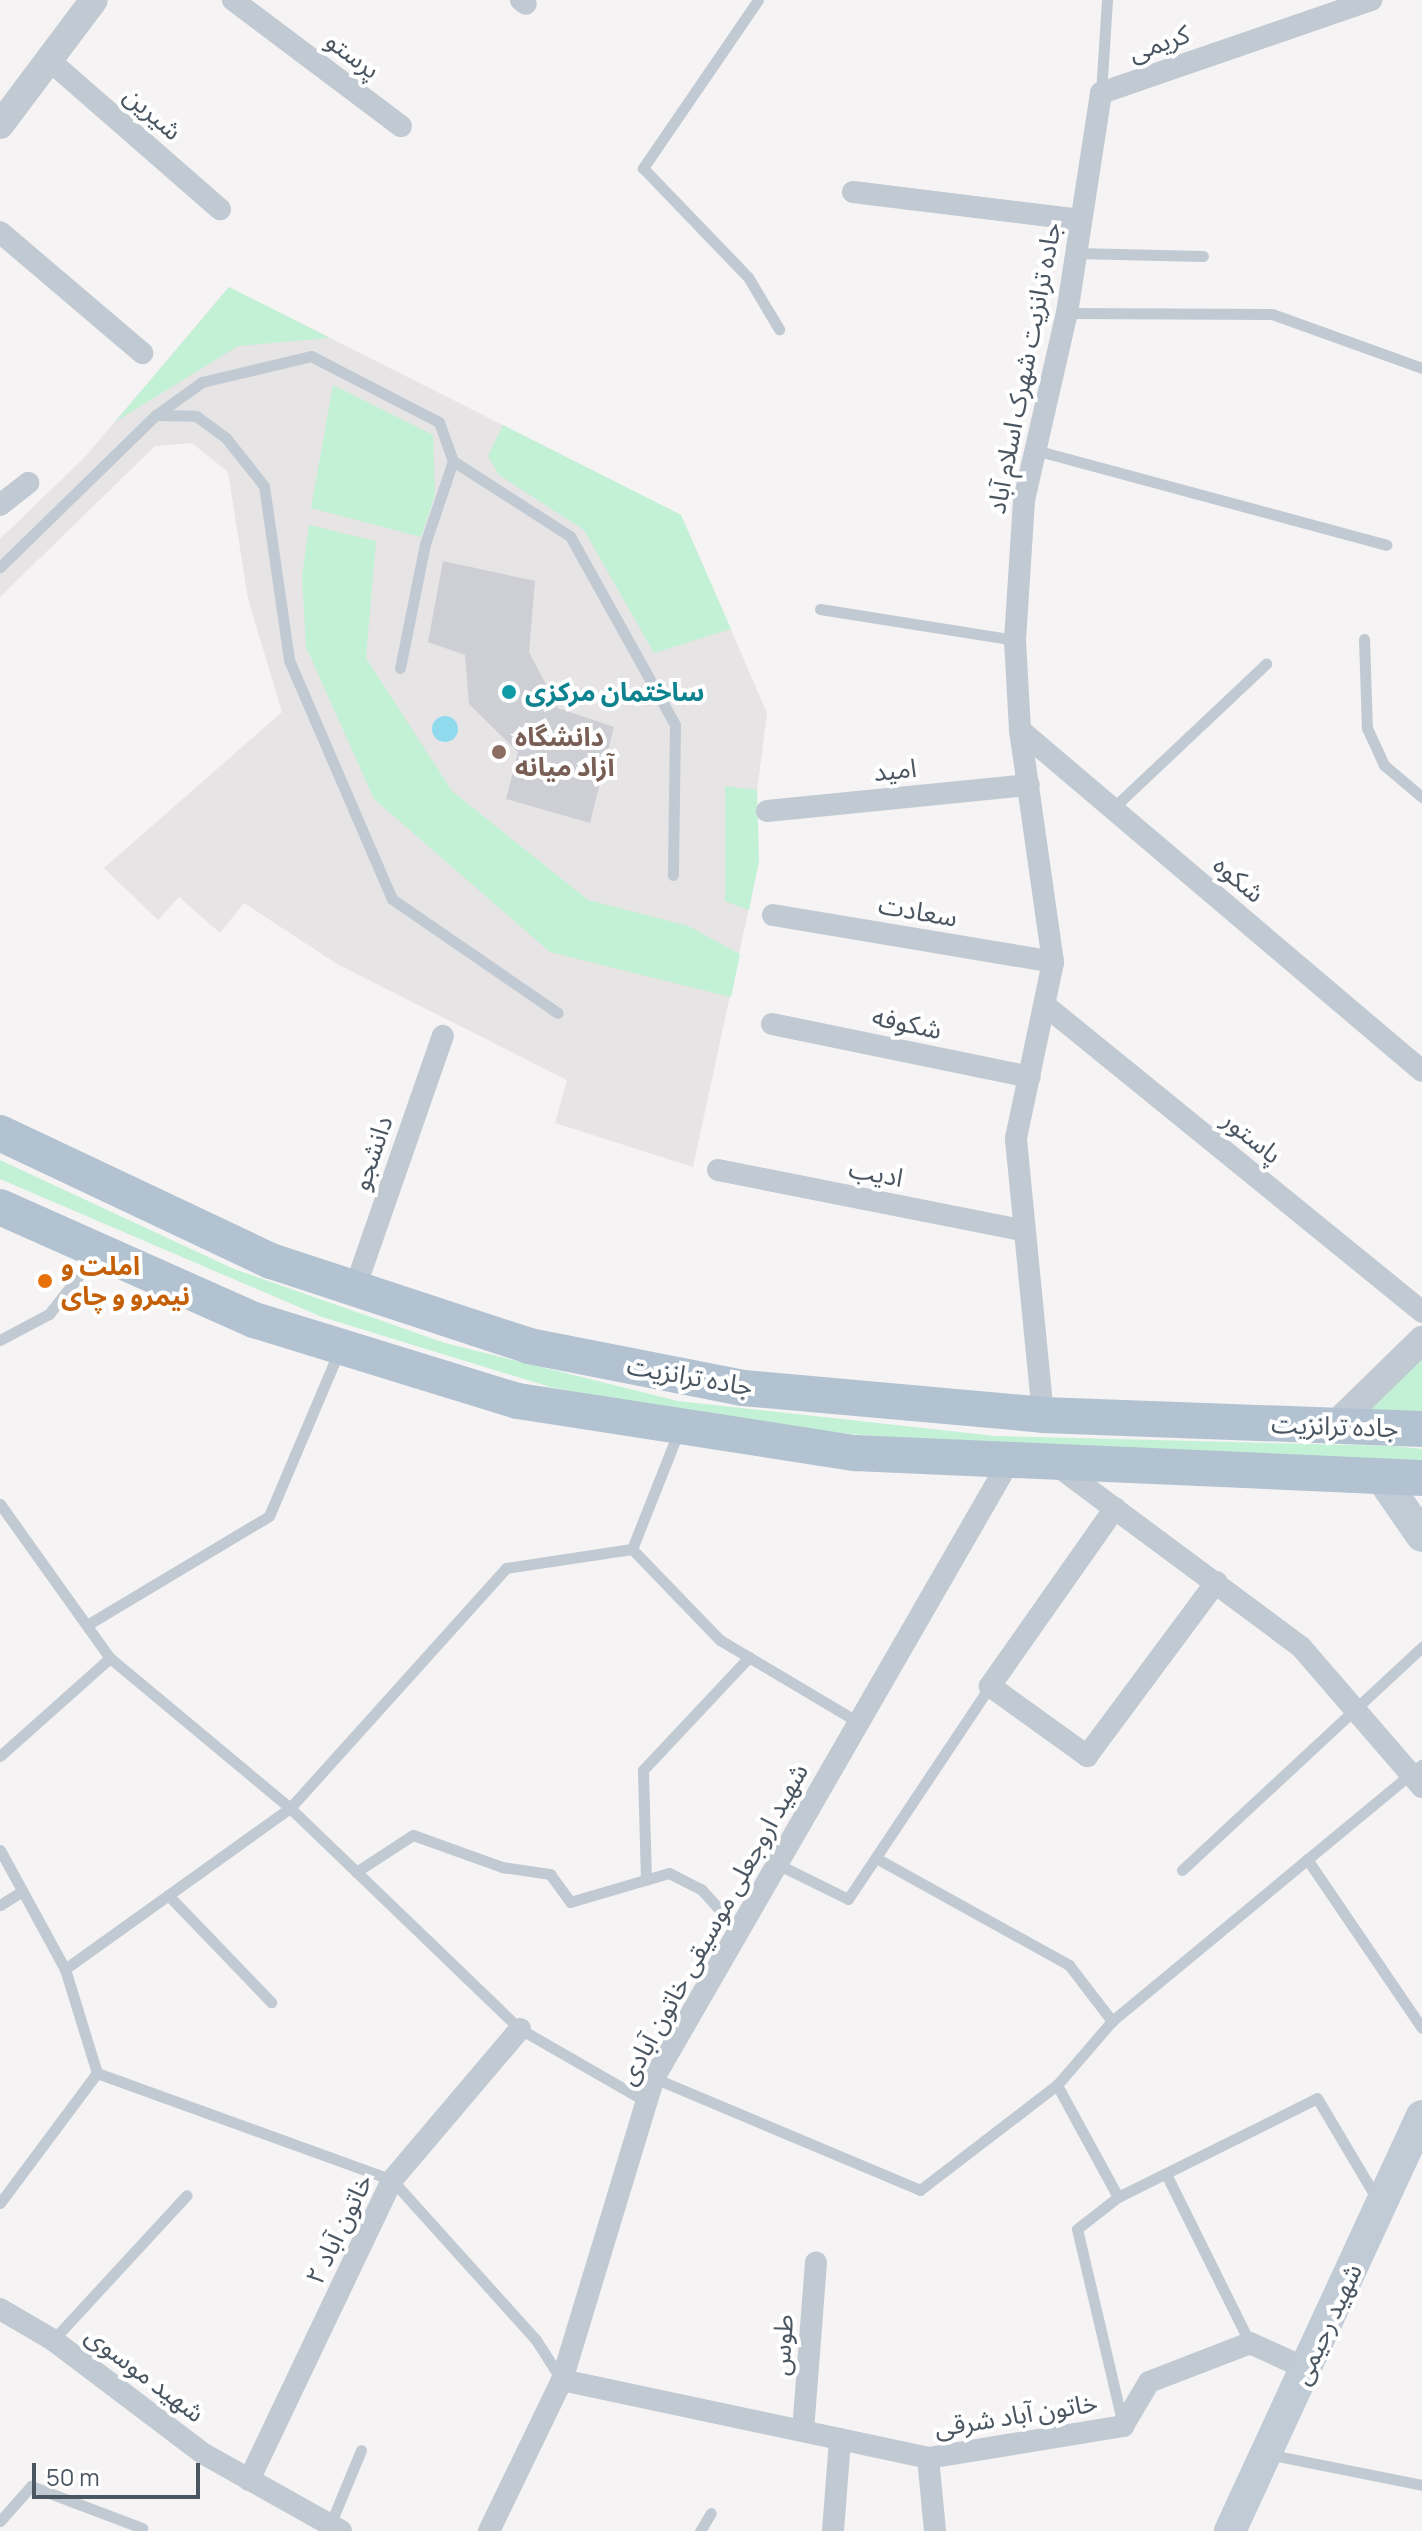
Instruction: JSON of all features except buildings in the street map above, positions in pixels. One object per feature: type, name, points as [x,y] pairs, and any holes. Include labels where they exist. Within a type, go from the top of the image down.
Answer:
[{"type":"main road","name":"جاده ترانزیت","points":[[0,1133],[257,1255],[529,1346],[743,1388],[1043,1415],[1422,1429]]},
{"type":"main road","name":"جاده ترانزیت","points":[[0,1207],[254,1320],[518,1401],[680,1430],[855,1453],[1422,1478]]},
{"type":"main road","points":[[1379,1474],[1422,1536]]},
{"type":"main road","name":"شهید رحیمی","points":[[1230,2531],[1422,2116]]},
{"type":"street","points":[[0,125],[94,0]]},
{"type":"street","name":"پرستو","points":[[233,0],[401,126]]},
{"type":"street","name":"کریمی","points":[[1101,93],[1371,0]]},
{"type":"street","name":"شیرین","points":[[49,60],[220,209]]},
{"type":"street","name":"جاده ترانزیت شهرک اسلام آباد","points":[[1043,1415],[1022,1230],[1016,1138],[1053,962],[1020,730],[1015,640],[1024,500],[1067,313],[1101,93]]},
{"type":"street","points":[[853,192],[1081,220]]},
{"type":"street","points":[[0,232],[142,353]]},
{"type":"street","points":[[0,505],[28,483]]},
{"type":"street","name":"شکوه","points":[[1020,730],[1422,1071]]},
{"type":"street","name":"امید","points":[[767,811],[1029,785]]},
{"type":"street","name":"سعادت","points":[[773,915],[1053,962]]},
{"type":"street","name":"پاستور","points":[[1046,1006],[1422,1312]]},
{"type":"street","name":"شکوفه","points":[[772,1024],[1030,1077]]},
{"type":"street","name":"دانشجو","points":[[355,1288],[443,1036]]},
{"type":"street","name":"ادیب","points":[[718,1170],[1022,1230]]},
{"type":"street","points":[[1335,1425],[1422,1340]]},
{"type":"street","name":"شهید اروجعلی موسیقی خاتون آبادی","points":[[489,2531],[562,2380],[654,2078],[1010,1460]]},
{"type":"street","points":[[1052,1462],[1301,1647],[1419,1775]]},
{"type":"street","points":[[1115,1508],[990,1686],[1087,1756],[1216,1582]]},
{"type":"street","name":"خاتون آباد ۲","points":[[249,2480],[392,2180],[520,2029]]},
{"type":"street","name":"طوس","points":[[803,2431],[816,2263]]},
{"type":"street","name":"شهید موسوی","points":[[0,2309],[53,2340],[249,2480],[335,2528]]},
{"type":"street","points":[[1250,2343],[1307,2369]]},
{"type":"street","name":"خاتون آباد شرقی","points":[[562,2380],[928,2458],[1123,2426],[1149,2382],[1250,2343]]},
{"type":"street","points":[[833,2531],[840,2439]]},
{"type":"street","points":[[928,2458],[935,2531]]},
{"type":"lane","points":[[758,0],[643,168],[748,277],[779,329]]},
{"type":"lane","points":[[1101,93],[1107,0]]},
{"type":"lane","points":[[1076,253],[1203,256]]},
{"type":"lane","points":[[1067,313],[1272,314],[1422,368]]},
{"type":"lane","points":[[0,567],[156,415],[202,382],[311,356],[439,422],[453,461],[570,536],[675,725],[673,875]]},
{"type":"lane","points":[[156,415],[196,416],[226,438],[264,486],[289,660],[392,899],[558,1013]]},
{"type":"lane","points":[[1035,450],[1386,545]]},
{"type":"lane","points":[[400,668],[425,544],[453,461]]},
{"type":"lane","points":[[820,609],[1015,640]]},
{"type":"lane","points":[[1364,639],[1367,728],[1384,765],[1422,797]]},
{"type":"lane","points":[[1112,809],[1266,664]]},
{"type":"lane","points":[[0,1340],[49,1314],[98,1251]]},
{"type":"lane","points":[[87,1625],[269,1516],[341,1347]]},
{"type":"lane","points":[[632,1549],[680,1430]]},
{"type":"lane","points":[[0,1504],[110,1658],[290,1808],[520,2029],[645,2101]]},
{"type":"lane","points":[[632,1549],[720,1640],[858,1722]]},
{"type":"lane","points":[[65,1969],[290,1808],[506,1568],[632,1549]]},
{"type":"lane","points":[[1182,1870],[1422,1647]]},
{"type":"lane","points":[[646,1880],[643,1770],[749,1657]]},
{"type":"lane","points":[[0,1756],[110,1658]]},
{"type":"lane","points":[[776,1864],[848,1899],[990,1686]]},
{"type":"lane","points":[[654,2078],[920,2190],[1057,2085],[1112,2021],[1307,1859],[1419,1775]]},
{"type":"lane","points":[[356,1872],[413,1835],[502,1867],[550,1874],[570,1902],[669,1873],[701,1889],[738,1930]]},
{"type":"lane","points":[[0,1850],[65,1969],[97,2073]]},
{"type":"lane","points":[[876,1858],[1069,1965],[1112,2021]]},
{"type":"lane","points":[[1307,1859],[1422,2028]]},
{"type":"lane","points":[[0,1905],[22,1891]]},
{"type":"lane","points":[[168,1895],[271,2002]]},
{"type":"lane","points":[[97,2073],[392,2180],[536,2340],[562,2380]]},
{"type":"lane","points":[[0,2203],[97,2073]]},
{"type":"lane","points":[[1057,2085],[1118,2197]]},
{"type":"lane","points":[[1123,2426],[1077,2229],[1118,2197],[1317,2098],[1382,2206]]},
{"type":"lane","points":[[1166,2174],[1250,2343]]},
{"type":"lane","points":[[53,2340],[187,2195]]},
{"type":"lane","points":[[335,2528],[361,2450]]},
{"type":"lane","points":[[1267,2454],[1422,2485]]},
{"type":"lane","points":[[0,2521],[31,2486],[142,2528]]},
{"type":"lane","points":[[700,2531],[711,2513]]},
{"type":"shaded area","name":"دانشگاه آزاد میانه","points":[[229,287],[681,515],[767,713],[753,823],[759,861],[693,1167],[555,1123],[567,1080],[337,964],[244,903],[220,933],[179,897],[158,920],[104,868],[282,712],[248,599],[228,472],[192,443],[155,446],[0,597],[0,539],[85,457]]},
{"type":"green space","points":[[229,287],[330,338],[238,346],[115,422]]},
{"type":"green space","points":[[333,385],[433,435],[435,495],[421,537],[311,508]]},
{"type":"green space","points":[[503,425],[681,515],[731,629],[654,653],[584,530],[499,475],[488,456]]},
{"type":"green space","points":[[309,525],[376,541],[366,658],[452,791],[588,900],[688,926],[740,954],[731,997],[550,952],[374,799],[306,647],[302,577]]},
{"type":"green space","points":[[725,786],[757,790],[759,861],[749,910],[725,901]]},
{"type":"green space","points":[[0,1160],[234,1269],[445,1343],[678,1401],[995,1436],[1394,1446],[1422,1449],[1422,1464],[953,1444],[742,1423],[550,1387],[322,1317],[0,1179]]},
{"type":"green space","points":[[1422,1352],[1422,1419],[1356,1415]]},
{"type":"water","points":[[445,716],[454,720],[458,729],[454,738],[445,742],[436,738],[432,729],[436,720]]},
{"type":"place","name":"ساختمان مرکزی","points":[[509,692]]},
{"type":"place","name":"دانشگاه آزاد میانه","points":[[499,752]]},
{"type":"place","name":"املت و نیمرو و چای","points":[[45,1281]]}]
